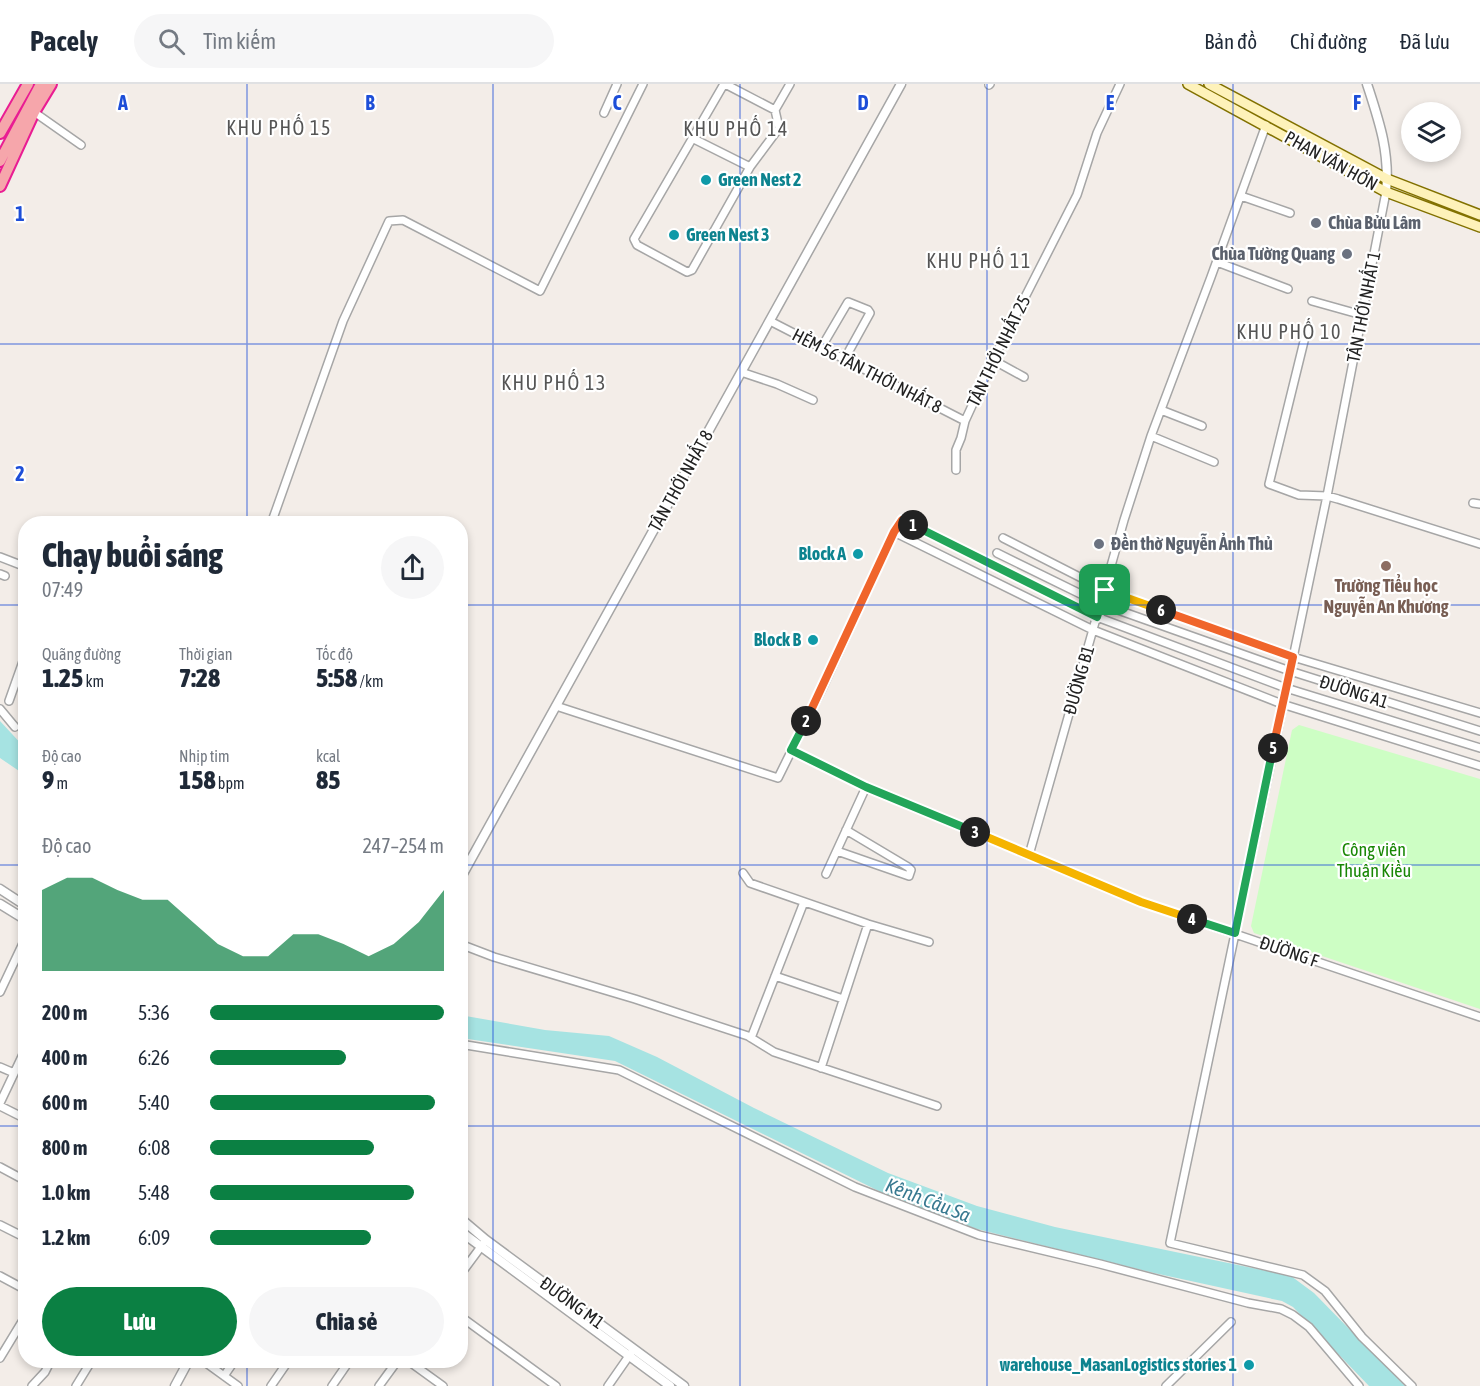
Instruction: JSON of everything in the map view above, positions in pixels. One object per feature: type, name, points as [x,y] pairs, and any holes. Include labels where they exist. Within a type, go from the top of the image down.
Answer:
[{"type":"highway","points":[[0,119],[20,84]]},
{"type":"highway","points":[[0,133],[28,84]]},
{"type":"highway","points":[[0,161],[41,84]]},
{"type":"highway","points":[[0,186],[34,112],[51,84]]},
{"type":"main road","name":"PHAN VĂN HỚN","points":[[1188,84],[1386,192],[1480,227]]},
{"type":"main road","name":"PHAN VĂN HỚN","points":[[1209,84],[1387,179],[1480,215]]},
{"type":"street","points":[[603,113],[617,84]]},
{"type":"street","points":[[274,516],[343,321],[389,221],[403,220],[540,291],[643,84]]},
{"type":"street","points":[[775,110],[724,84],[634,239],[637,245],[683,271],[692,270],[750,167],[779,128],[775,110],[790,84]]},
{"type":"street","name":"TÂN THỚI NHẤT 8","points":[[468,865],[901,84]]},
{"type":"street","name":"TÂN THỚI NHẤT 25","points":[[956,471],[956,450],[965,421],[993,360],[1077,195],[1097,133],[1120,84]]},
{"type":"street","name":"TÂN THỚI NHẤT 1","points":[[1367,84],[1384,139],[1386,192],[1327,496],[1170,1243],[1303,1275],[1326,1291],[1362,1337],[1412,1386]]},
{"type":"street","points":[[34,112],[81,145]]},
{"type":"street","name":"ĐƯỜNG B1","points":[[1029,855],[1151,436],[1266,125]]},
{"type":"street","points":[[692,138],[750,167]]},
{"type":"street","points":[[1241,196],[1290,213]]},
{"type":"street","points":[[1217,262],[1288,289]]},
{"type":"street","points":[[1312,301],[1362,315]]},
{"type":"street","points":[[821,348],[848,302],[868,310],[870,313],[844,360]]},
{"type":"street","name":"HẺM 56 TÂN THỚI NHẤT 8","points":[[770,321],[965,421]]},
{"type":"street","points":[[1307,329],[1269,484],[1299,495],[1327,496],[1480,544]]},
{"type":"street","points":[[993,360],[1024,377]]},
{"type":"street","points":[[741,372],[777,384],[813,400]]},
{"type":"street","points":[[1161,410],[1202,426]]},
{"type":"street","points":[[1151,436],[1214,462]]},
{"type":"street","name":"ĐƯỜNG A1","points":[[1480,748],[1286,688],[1097,617],[902,520],[894,532],[1093,630],[1282,704],[1480,766]]},
{"type":"street","points":[[556,706],[778,778],[823,687],[894,532]]},
{"type":"street","name":"ĐƯỜNG A1","points":[[1003,538],[1105,590],[1293,657],[1480,712]]},
{"type":"street","name":"ĐƯỜNG A1","points":[[997,553],[1101,604],[1290,671],[1480,731]]},
{"type":"street","points":[[0,557],[18,564]]},
{"type":"street","points":[[9,702],[18,676]]},
{"type":"street","points":[[0,709],[15,727]]},
{"type":"street","name":"ĐƯỜNG F","points":[[791,750],[866,787],[1141,902],[1480,1017]]},
{"type":"street","points":[[826,874],[866,787]]},
{"type":"street","points":[[837,850],[909,876],[911,870],[908,867],[846,830]]},
{"type":"street","points":[[743,873],[750,883],[868,924],[929,942]]},
{"type":"street","points":[[0,890],[18,901]]},
{"type":"street","points":[[751,1038],[804,902]]},
{"type":"street","points":[[0,904],[18,915]]},
{"type":"street","points":[[821,1068],[868,924]]},
{"type":"street","points":[[468,947],[751,1038],[774,1052],[937,1106]]},
{"type":"street","points":[[0,992],[18,954]]},
{"type":"street","points":[[775,976],[843,999]]},
{"type":"street","points":[[468,1045],[619,1070],[855,1186],[979,1235],[1248,1303],[1281,1309],[1293,1314],[1309,1327],[1359,1386]]},
{"type":"street","points":[[18,1065],[0,1104],[18,1114]]},
{"type":"street","points":[[0,1067],[14,1073]]},
{"type":"street","points":[[0,1167],[18,1177]]},
{"type":"street","points":[[0,1225],[18,1234]]},
{"type":"street","name":"ĐƯỜNG M1","points":[[468,1227],[483,1243]]},
{"type":"street","name":"ĐƯỜNG M1","points":[[468,1235],[483,1243],[632,1352],[684,1386]]},
{"type":"street","points":[[468,1264],[483,1243]]},
{"type":"street","points":[[0,1276],[18,1286]]},
{"type":"street","points":[[468,1322],[556,1386]]},
{"type":"street","points":[[1166,1386],[1231,1322]]},
{"type":"street","points":[[0,1358],[18,1330]]},
{"type":"street","points":[[608,1386],[632,1352]]},
{"type":"street","name":"ĐƯỜNG M1","points":[[632,1352],[670,1386]]},
{"type":"street","points":[[32,1386],[47,1368]]},
{"type":"street","points":[[76,1386],[87,1368]]},
{"type":"street","points":[[175,1386],[185,1368]]},
{"type":"street","points":[[213,1368],[238,1386]]},
{"type":"street","points":[[224,1376],[230,1368]]},
{"type":"street","points":[[271,1386],[283,1368]]},
{"type":"street","points":[[332,1386],[344,1368]]},
{"type":"street","points":[[379,1386],[392,1368]]},
{"type":"street","points":[[418,1368],[443,1386]]},
{"type":"green space","name":"Công viên Thuận Kiều","points":[[1299,725],[1480,779],[1480,1009],[1254,933],[1251,926],[1292,730]]},
{"type":"water","points":[[0,721],[18,740],[18,770],[0,758]]},
{"type":"water","name":"Kênh Cầu Sa","points":[[468,1016],[545,1030],[609,1036],[657,1057],[754,1108],[888,1173],[977,1206],[1055,1227],[1291,1276],[1314,1293],[1405,1386],[1369,1386],[1293,1307],[1282,1301],[1154,1273],[977,1229],[895,1199],[615,1061],[468,1039]]},
{"type":"place","name":"Green Nest 2","points":[[706,180]]},
{"type":"place","name":"Chùa Bửu Lâm","points":[[1316,223]]},
{"type":"place","name":"Green Nest 3","points":[[674,235]]},
{"type":"place","name":"Chùa Tường Quang","points":[[1347,254]]},
{"type":"place","name":"Đền thờ Nguyễn Ảnh Thủ","points":[[1099,544]]},
{"type":"place","name":"Block A","points":[[858,554]]},
{"type":"place","name":"Trường Tiểu học Nguyễn An Khương","points":[[1386,566]]},
{"type":"place","name":"Block B","points":[[813,640]]},
{"type":"place","name":"warehouse_MasanLogistics stories 1","points":[[1249,1365]]},
{"type":"district","name":"KHU PHỐ 15","points":[[279,128]]},
{"type":"district","name":"KHU PHỐ 14","points":[[736,129]]},
{"type":"district","name":"KHU PHỐ 11","points":[[979,261]]},
{"type":"district","name":"KHU PHỐ 10","points":[[1289,332]]},
{"type":"district","name":"KHU PHỐ 13","points":[[554,383]]},
{"type":"route","points":[[902,520],[1097,617],[1105,590],[1293,657],[1235,933],[1141,902],[866,787],[791,750],[866,597],[894,532],[902,520]]}]
